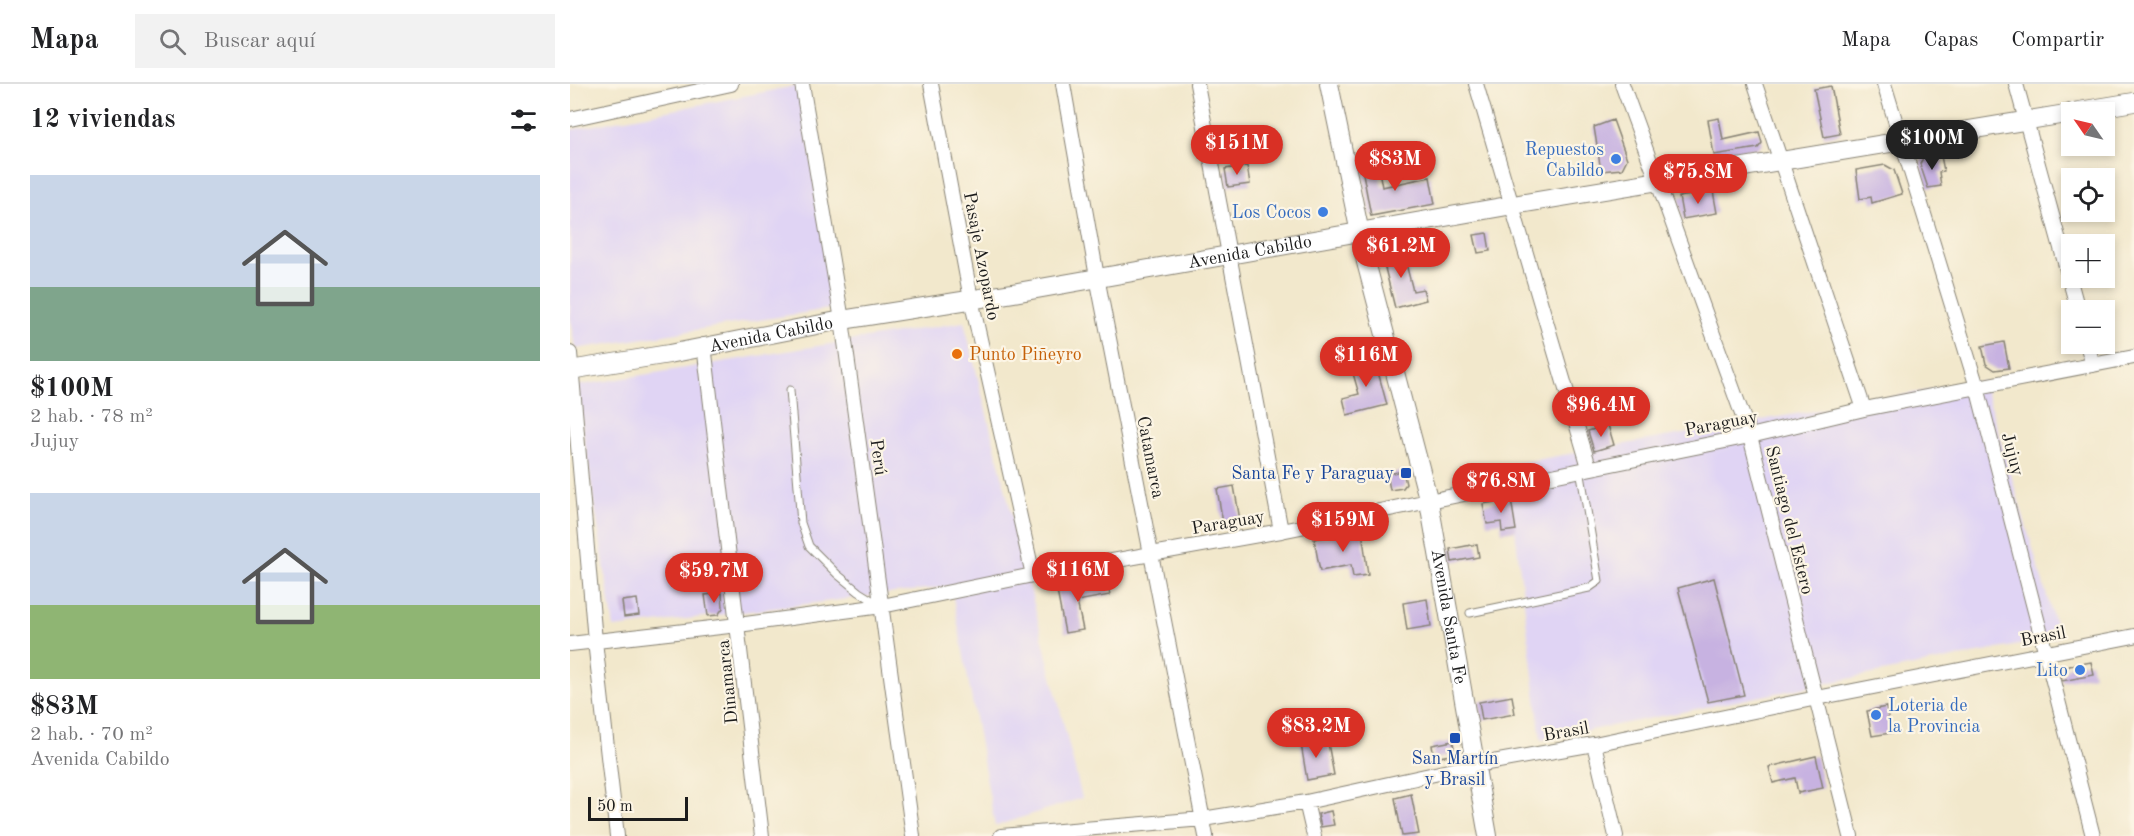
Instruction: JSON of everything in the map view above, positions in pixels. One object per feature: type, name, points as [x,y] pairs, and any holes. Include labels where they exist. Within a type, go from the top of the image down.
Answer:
[{"type":"street","points":[[570,120],[730,84]]},
{"type":"street","name":"Perú","points":[[802,84],[842,320],[913,836]]},
{"type":"street","name":"Pasaje Azopardo","points":[[931,84],[971,299],[1033,575]]},
{"type":"street","name":"Catamarca","points":[[1063,84],[1097,277],[1206,836]]},
{"type":"street","points":[[1197,84],[1281,531]]},
{"type":"street","name":"Avenida Santa Fe","points":[[1329,84],[1359,232],[1428,502],[1488,836]]},
{"type":"street","points":[[1476,84],[1513,205],[1585,468]]},
{"type":"street","name":"Santiago del Estero","points":[[1622,84],[1750,436],[1851,836]]},
{"type":"street","points":[[1755,84],[1864,409]]},
{"type":"street","name":"Jujuy","points":[[1884,84],[1977,387],[2092,836]]},
{"type":"street","points":[[2016,84],[2075,300]]},
{"type":"street","name":"Avenida Cabildo","points":[[2115,105],[2134,102]]},
{"type":"street","name":"Avenida Cabildo","points":[[571,364],[669,354],[704,345],[842,320],[1513,205],[2061,115]]},
{"type":"street","name":"Dinamarca","points":[[704,345],[762,836]]},
{"type":"street","points":[[2090,354],[2093,365]]},
{"type":"street","name":"Paraguay","points":[[570,644],[882,606],[1033,575],[1281,531],[1428,502],[1750,436],[1864,409],[2134,357]]},
{"type":"street","points":[[571,364],[616,836]]},
{"type":"street","name":"Brasil","points":[[1001,836],[1203,819],[1306,802],[1476,765],[1594,744],[2134,636]]},
{"type":"street","points":[[1594,744],[1617,836]]},
{"type":"street","points":[[1306,802],[1314,836]]},
{"type":"lane","points":[[790,390],[801,524],[809,546],[859,592],[882,606]]},
{"type":"lane","points":[[1470,613],[1589,588],[1599,581],[1585,468]]},
{"type":"shaded area","points":[[800,85],[835,308],[575,349],[570,315],[570,130]]},
{"type":"shaded area","points":[[964,322],[1082,798],[995,826],[951,586],[614,628],[576,386]]},
{"type":"shaded area","points":[[1983,381],[2059,637],[1541,740],[1507,465]]},
{"type":"building","points":[[1831,86],[1840,134],[1824,137],[1814,89]]},
{"type":"building","points":[[1719,118],[1723,140],[1759,132],[1762,143],[1758,148],[1714,155],[1708,120]]},
{"type":"building","points":[[1613,120],[1627,159],[1622,169],[1601,171],[1594,127]]},
{"type":"building","points":[[1941,156],[1944,171],[1939,172],[1941,186],[1928,188],[1920,164],[1923,158]]},
{"type":"building","points":[[1377,160],[1382,187],[1430,177],[1435,204],[1371,216],[1361,163]]},
{"type":"building","points":[[1885,165],[1894,170],[1902,194],[1872,203],[1871,197],[1860,199],[1856,170]]},
{"type":"building","points":[[1247,166],[1250,184],[1228,187],[1225,169]]},
{"type":"building","points":[[1713,191],[1717,213],[1683,219],[1679,197]]},
{"type":"building","points":[[1487,233],[1490,251],[1478,253],[1474,235]]},
{"type":"building","points":[[1401,244],[1413,291],[1423,289],[1426,300],[1395,308],[1383,260],[1391,247]]},
{"type":"building","points":[[2004,342],[2009,368],[1995,370],[1986,364],[1982,346]]},
{"type":"building","points":[[1374,357],[1387,405],[1347,415],[1343,398],[1359,394],[1350,363]]},
{"type":"building","points":[[1608,425],[1614,445],[1594,451],[1588,431]]},
{"type":"building","points":[[1403,471],[1406,484],[1403,488],[1390,490],[1387,474]]},
{"type":"building","points":[[1234,486],[1240,520],[1223,523],[1217,489]]},
{"type":"building","points":[[1511,499],[1516,530],[1502,532],[1501,522],[1487,524],[1483,504]]},
{"type":"building","points":[[1362,531],[1368,575],[1353,577],[1351,565],[1320,571],[1314,539]]},
{"type":"building","points":[[1477,544],[1479,557],[1452,562],[1450,549]]},
{"type":"building","points":[[1714,578],[1744,695],[1708,702],[1678,588]]},
{"type":"building","points":[[1107,581],[1110,595],[1077,601],[1083,630],[1065,633],[1057,591]]},
{"type":"building","points":[[722,593],[723,608],[718,615],[708,616],[705,595]]},
{"type":"building","points":[[637,599],[639,615],[624,617],[622,601]]},
{"type":"building","points":[[1427,599],[1431,626],[1407,630],[1403,603]]},
{"type":"building","name":"Lito","points":[[2091,662],[2094,675],[2062,681],[2061,677],[2069,666]]},
{"type":"building","points":[[1512,696],[1515,714],[1482,720],[1479,702]]},
{"type":"building","points":[[1886,707],[1891,733],[1872,736],[1867,711]]},
{"type":"building","points":[[1315,735],[1317,745],[1328,743],[1334,775],[1307,780],[1300,738]]},
{"type":"building","points":[[1453,741],[1454,749],[1450,755],[1434,758],[1432,745]]},
{"type":"building","points":[[1816,756],[1823,788],[1798,793],[1795,778],[1773,783],[1769,767]]},
{"type":"building","points":[[1411,794],[1419,834],[1402,836],[1395,798]]},
{"type":"building","points":[[1331,811],[1334,825],[1321,827],[1318,814]]},
{"type":"place","name":"Repuestos Cabildo","points":[[1616,159]]},
{"type":"place","name":"Los Cocos","points":[[1323,212]]},
{"type":"place","name":"Punto Piñeyro","points":[[957,354]]},
{"type":"place","name":"Santa Fe y Paraguay","points":[[1406,473]]},
{"type":"place","name":"Lito","points":[[2080,670]]},
{"type":"place","name":"Loteria de la Provincia","points":[[1876,715]]},
{"type":"place","name":"San Martín y Brasil","points":[[1455,738]]}]
